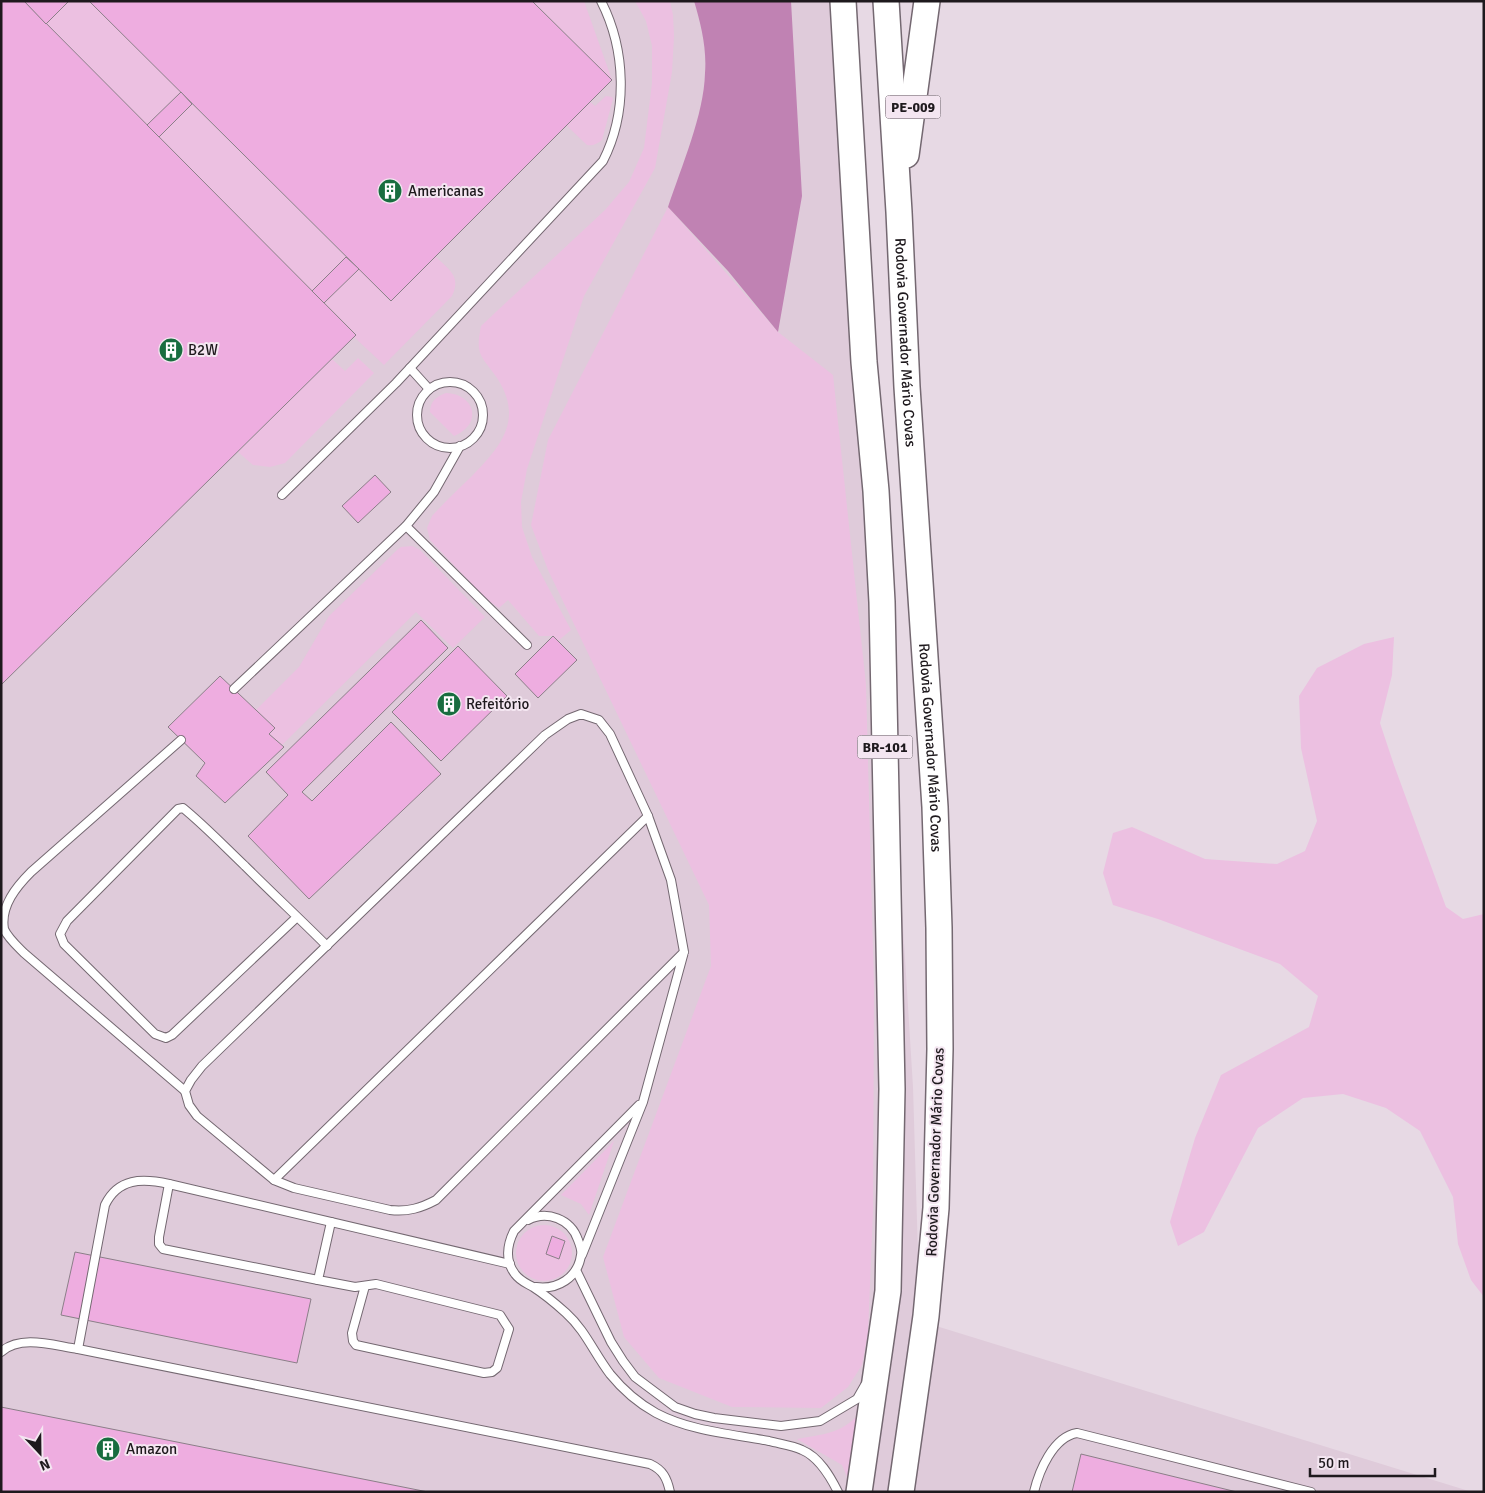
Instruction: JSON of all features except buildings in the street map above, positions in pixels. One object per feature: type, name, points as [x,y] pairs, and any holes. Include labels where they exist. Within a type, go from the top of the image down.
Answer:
[{"type":"highway","name":"BR-101","points":[[843,1],[864,362],[876,491],[882,602],[892,1089],[888,1291],[859,1492]]},
{"type":"highway","name":"Rodovia Governador Mário Covas","points":[[886,1],[899,212],[907,387],[935,807],[939,928],[940,1040],[936,1208],[925,1325],[900,1492]]},
{"type":"highway","name":"PE-009","points":[[899,212],[927,1]]},
{"type":"lane","points":[[282,495],[410,368],[603,161],[616,132],[622,83],[614,37],[601,1]]},
{"type":"lane","points":[[410,368],[429,389]]},
{"type":"lane","points":[[453,381],[466,385],[476,393],[482,405],[484,418],[480,430],[471,440],[460,446],[447,448],[434,444],[424,436],[418,424],[416,412],[420,399],[429,389],[440,383],[453,381]]},
{"type":"lane","points":[[234,689],[406,526],[434,492],[460,446]]},
{"type":"lane","points":[[406,526],[527,645]]},
{"type":"lane","points":[[185,1092],[191,1080],[202,1066],[545,735],[568,719],[581,714],[598,720],[610,734],[648,816],[671,880],[684,952],[643,1102],[576,1270],[567,1280],[556,1286],[534,1287]]},
{"type":"lane","points":[[181,740],[15,887],[8,898],[3,914],[4,928],[24,953],[185,1092],[189,1105],[197,1116],[274,1180],[294,1188],[405,1212],[423,1207],[436,1200],[684,952]]},
{"type":"lane","points":[[297,917],[172,1035],[166,1038],[155,1034],[139,1019],[64,944],[60,934],[67,921],[178,809],[183,808],[297,917],[327,946]]},
{"type":"lane","points":[[274,1180],[648,816]]},
{"type":"lane","points":[[643,1102],[514,1232],[509,1242],[510,1264],[515,1274],[523,1282],[534,1287],[580,1327],[610,1373],[629,1395],[656,1413],[700,1428],[774,1442],[802,1450],[819,1462],[833,1480],[838,1492]]},
{"type":"lane","points":[[78,1349],[104,1205],[111,1193],[123,1185],[138,1181],[151,1180],[169,1184],[510,1264]]},
{"type":"lane","points":[[169,1184],[159,1237],[159,1244],[163,1249],[355,1287],[376,1284],[500,1315],[509,1329],[497,1368],[492,1372],[484,1373],[356,1345],[353,1341],[352,1333],[365,1286]]},
{"type":"lane","points":[[522,1223],[533,1217],[546,1216],[558,1218],[569,1225],[576,1234],[582,1255]]},
{"type":"lane","points":[[318,1280],[331,1222]]},
{"type":"lane","points":[[576,1270],[611,1342],[635,1377],[675,1407],[695,1414],[781,1426],[820,1421],[857,1399],[877,1364]]},
{"type":"lane","points":[[1,1352],[20,1343],[78,1349],[650,1464],[661,1470],[668,1481],[670,1492]]},
{"type":"lane","points":[[1034,1492],[1037,1479],[1049,1455],[1066,1437],[1076,1433],[1311,1492]]},
{"type":"shaded area","points":[[1,1],[843,1],[913,1087],[920,1321],[1472,1492],[1,1492]]},
{"type":"shaded area","points":[[69,1],[89,1],[181,92],[147,125],[46,24]]},
{"type":"shaded area","points":[[532,1],[584,1],[612,80]]},
{"type":"shaded area","points":[[635,1],[670,1],[673,15],[672,72],[655,168],[584,296],[527,469],[521,502],[522,527],[532,557],[571,630],[558,641],[553,636],[539,636],[508,600],[499,608],[486,599],[430,540],[427,528],[432,516],[490,456],[499,445],[505,433],[509,408],[505,393],[479,350],[481,326],[605,210],[629,182],[644,148],[652,83],[652,46],[646,21]]},
{"type":"shaded area","points":[[694,1],[791,1],[802,196],[778,332],[728,271],[668,207],[696,123],[704,89],[704,46]]},
{"type":"shaded area","points":[[606,96],[613,99],[602,140],[595,144],[587,145],[566,125],[590,102],[595,106]]},
{"type":"shaded area","points":[[192,104],[346,257],[312,291],[159,137]]},
{"type":"shaded area","points":[[668,207],[778,332],[833,375],[866,685],[874,989],[873,1211],[868,1333],[862,1365],[848,1387],[821,1408],[732,1407],[659,1378],[624,1337],[603,1257],[711,966],[709,905],[548,570],[531,525],[548,440]]},
{"type":"shaded area","points":[[435,256],[452,273],[455,289],[452,296],[384,365],[354,337],[356,335],[324,303],[359,269],[390,301]]},
{"type":"shaded area","points":[[358,358],[374,373],[285,463],[270,467],[253,465],[238,452],[332,359],[345,371]]},
{"type":"shaded area","points":[[446,393],[463,398],[472,410],[469,424],[454,436],[430,412],[431,405],[435,400]]},
{"type":"shaded area","points":[[412,546],[420,550],[485,617],[453,648],[416,612],[282,745],[269,734],[275,728],[256,710],[299,667],[329,616],[397,550],[401,547]]},
{"type":"shaded area","points":[[1394,637],[1392,675],[1380,723],[1446,907],[1463,919],[1484,914],[1484,1297],[1471,1280],[1458,1244],[1453,1197],[1420,1131],[1386,1108],[1343,1094],[1303,1098],[1258,1128],[1204,1232],[1178,1246],[1170,1222],[1195,1138],[1221,1075],[1309,1027],[1318,996],[1280,964],[1158,919],[1113,905],[1103,873],[1113,833],[1132,827],[1205,859],[1277,864],[1305,851],[1317,821],[1301,748],[1299,696],[1317,668],[1364,644]]},
{"type":"shaded area","points":[[614,1141],[589,1215],[581,1204],[561,1195]]},
{"type":"shaded area","points":[[539,1225],[549,1225],[564,1233],[570,1242],[572,1253],[570,1264],[564,1273],[549,1281],[539,1281],[528,1276],[521,1269],[516,1258],[516,1248],[521,1237],[528,1230]]},
{"type":"shaded area","points":[[865,1408],[850,1484],[842,1465],[797,1439],[842,1428],[857,1417]]},
{"type":"place","name":"Americanas","points":[[390,191]]},
{"type":"place","name":"B2W","points":[[171,350]]},
{"type":"place","name":"Refeitório","points":[[449,704]]},
{"type":"place","name":"Amazon","points":[[108,1449]]}]
